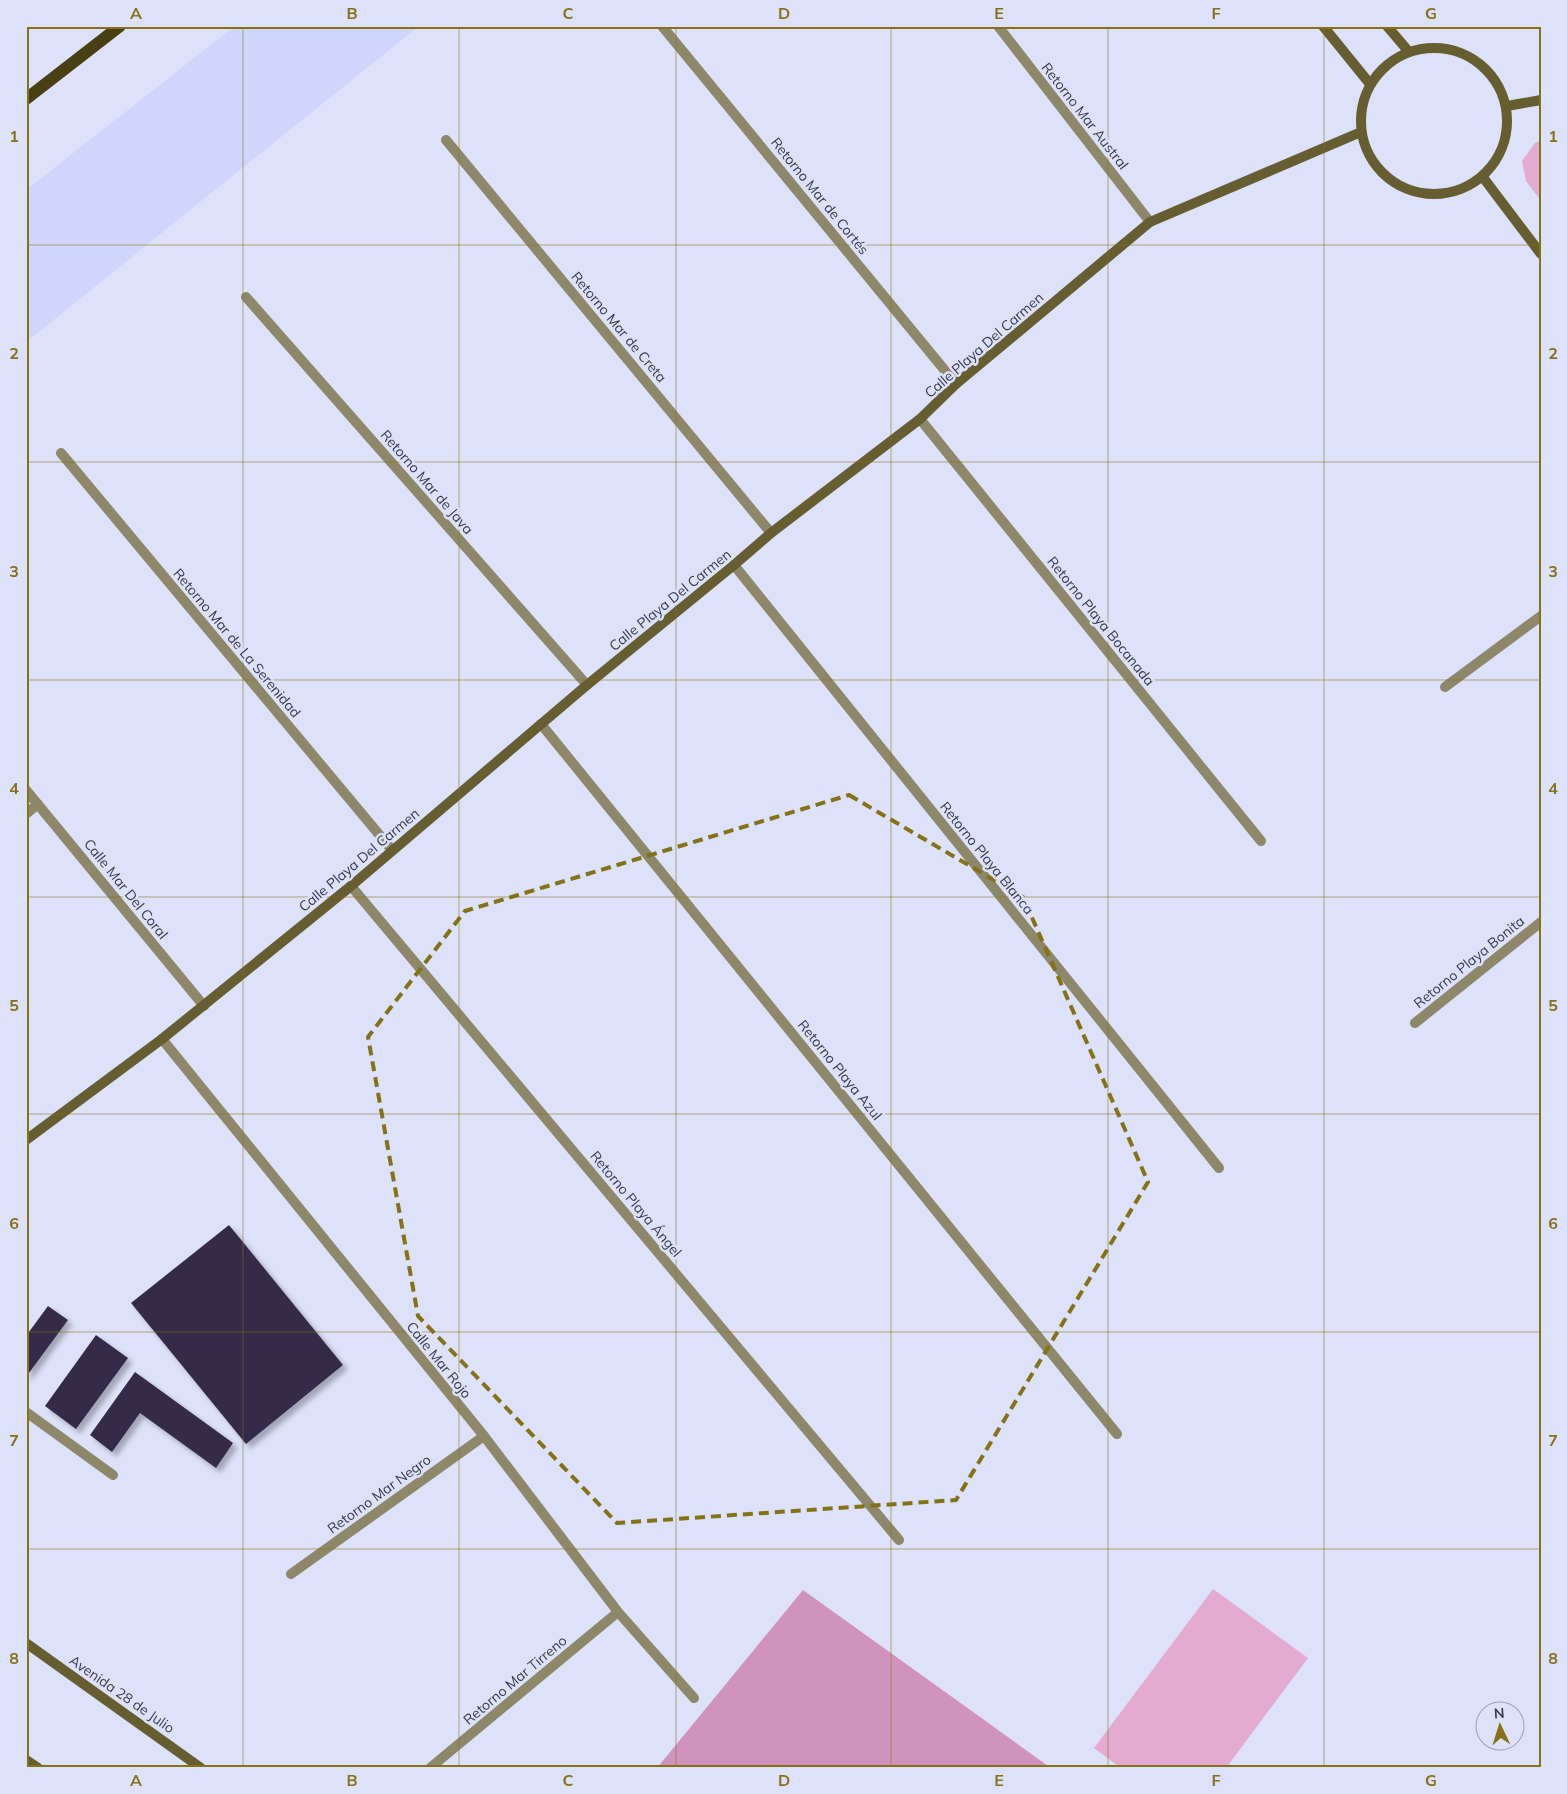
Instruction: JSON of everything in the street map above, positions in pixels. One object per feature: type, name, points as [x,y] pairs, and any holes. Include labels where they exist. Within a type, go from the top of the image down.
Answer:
[{"type":"main road","points":[[26,99],[120,26]]},
{"type":"street","name":"Retorno Mar de Cortés","points":[[662,26],[956,384]]},
{"type":"street","name":"Retorno Mar Austral","points":[[998,26],[1150,222]]},
{"type":"street","points":[[1323,26],[1370,84]]},
{"type":"street","points":[[1388,26],[1409,52]]},
{"type":"street","points":[[1433,47],[1459,52],[1480,64],[1497,83],[1507,106],[1507,132],[1498,156],[1482,176],[1460,190],[1434,195],[1408,190],[1386,176],[1369,157],[1361,132],[1362,108],[1370,84],[1386,65],[1409,52],[1433,47]]},
{"type":"street","points":[[1507,106],[1541,100]]},
{"type":"street","name":"Calle Playa Del Carmen","points":[[26,1140],[162,1040],[351,886],[587,685],[771,533],[920,419],[956,384],[1150,222],[1361,132]]},
{"type":"street","name":"Retorno Mar de Creta","points":[[446,140],[771,533]]},
{"type":"street","points":[[1482,176],[1541,254]]},
{"type":"street","name":"Retorno Mar de Java","points":[[246,297],[587,685]]},
{"type":"street","name":"Retorno Playa Bocanada","points":[[920,419],[1261,840]]},
{"type":"street","name":"Retorno Mar de La Serenidad","points":[[62,453],[392,850]]},
{"type":"street","name":"Retorno Playa Blanca","points":[[734,565],[1219,1168]]},
{"type":"street","points":[[1445,687],[1541,616]]},
{"type":"street","name":"Retorno Playa Azul","points":[[541,724],[1117,1434]]},
{"type":"street","name":"Calle Mar Del Coral","points":[[26,790],[204,1006]]},
{"type":"street","points":[[26,814],[38,804]]},
{"type":"street","name":"Retorno Playa Ángel","points":[[351,886],[899,1540]]},
{"type":"street","name":"Retorno Playa Bonita","points":[[1415,1023],[1541,922]]},
{"type":"street","name":"Calle Mar Rojo","points":[[162,1040],[484,1436],[618,1612],[694,1698]]},
{"type":"street","points":[[26,1412],[113,1475]]},
{"type":"street","name":"Retorno Mar Negro","points":[[291,1574],[484,1436]]},
{"type":"street","name":"Retorno Mar Tirreno","points":[[430,1768],[618,1612]]},
{"type":"street","name":"Avenida 28 de Julio","points":[[26,1643],[201,1768]]},
{"type":"street","points":[[26,1760],[38,1768]]},
{"type":"highlighted area","points":[[849,795],[1023,897],[1148,1182],[956,1500],[617,1523],[418,1316],[368,1037],[465,911]]},
{"type":"shaded area","points":[[235,26],[419,26],[26,342],[26,190]]},
{"type":"shaded area","points":[[1541,140],[1541,201],[1526,181],[1522,161],[1535,143]]},
{"type":"shaded area","points":[[1213,1589],[1308,1658],[1226,1768],[1121,1768],[1094,1748]]},
{"type":"shaded area","points":[[803,1590],[1051,1768],[657,1768]]},
{"type":"building","points":[[229,1225],[343,1365],[246,1444],[131,1303]]},
{"type":"building","points":[[48,1306],[68,1320],[26,1377],[26,1336]]},
{"type":"building","points":[[96,1335],[128,1358],[76,1429],[45,1406]]},
{"type":"building","points":[[135,1372],[233,1443],[216,1468],[140,1413],[112,1452],[90,1435]]}]
